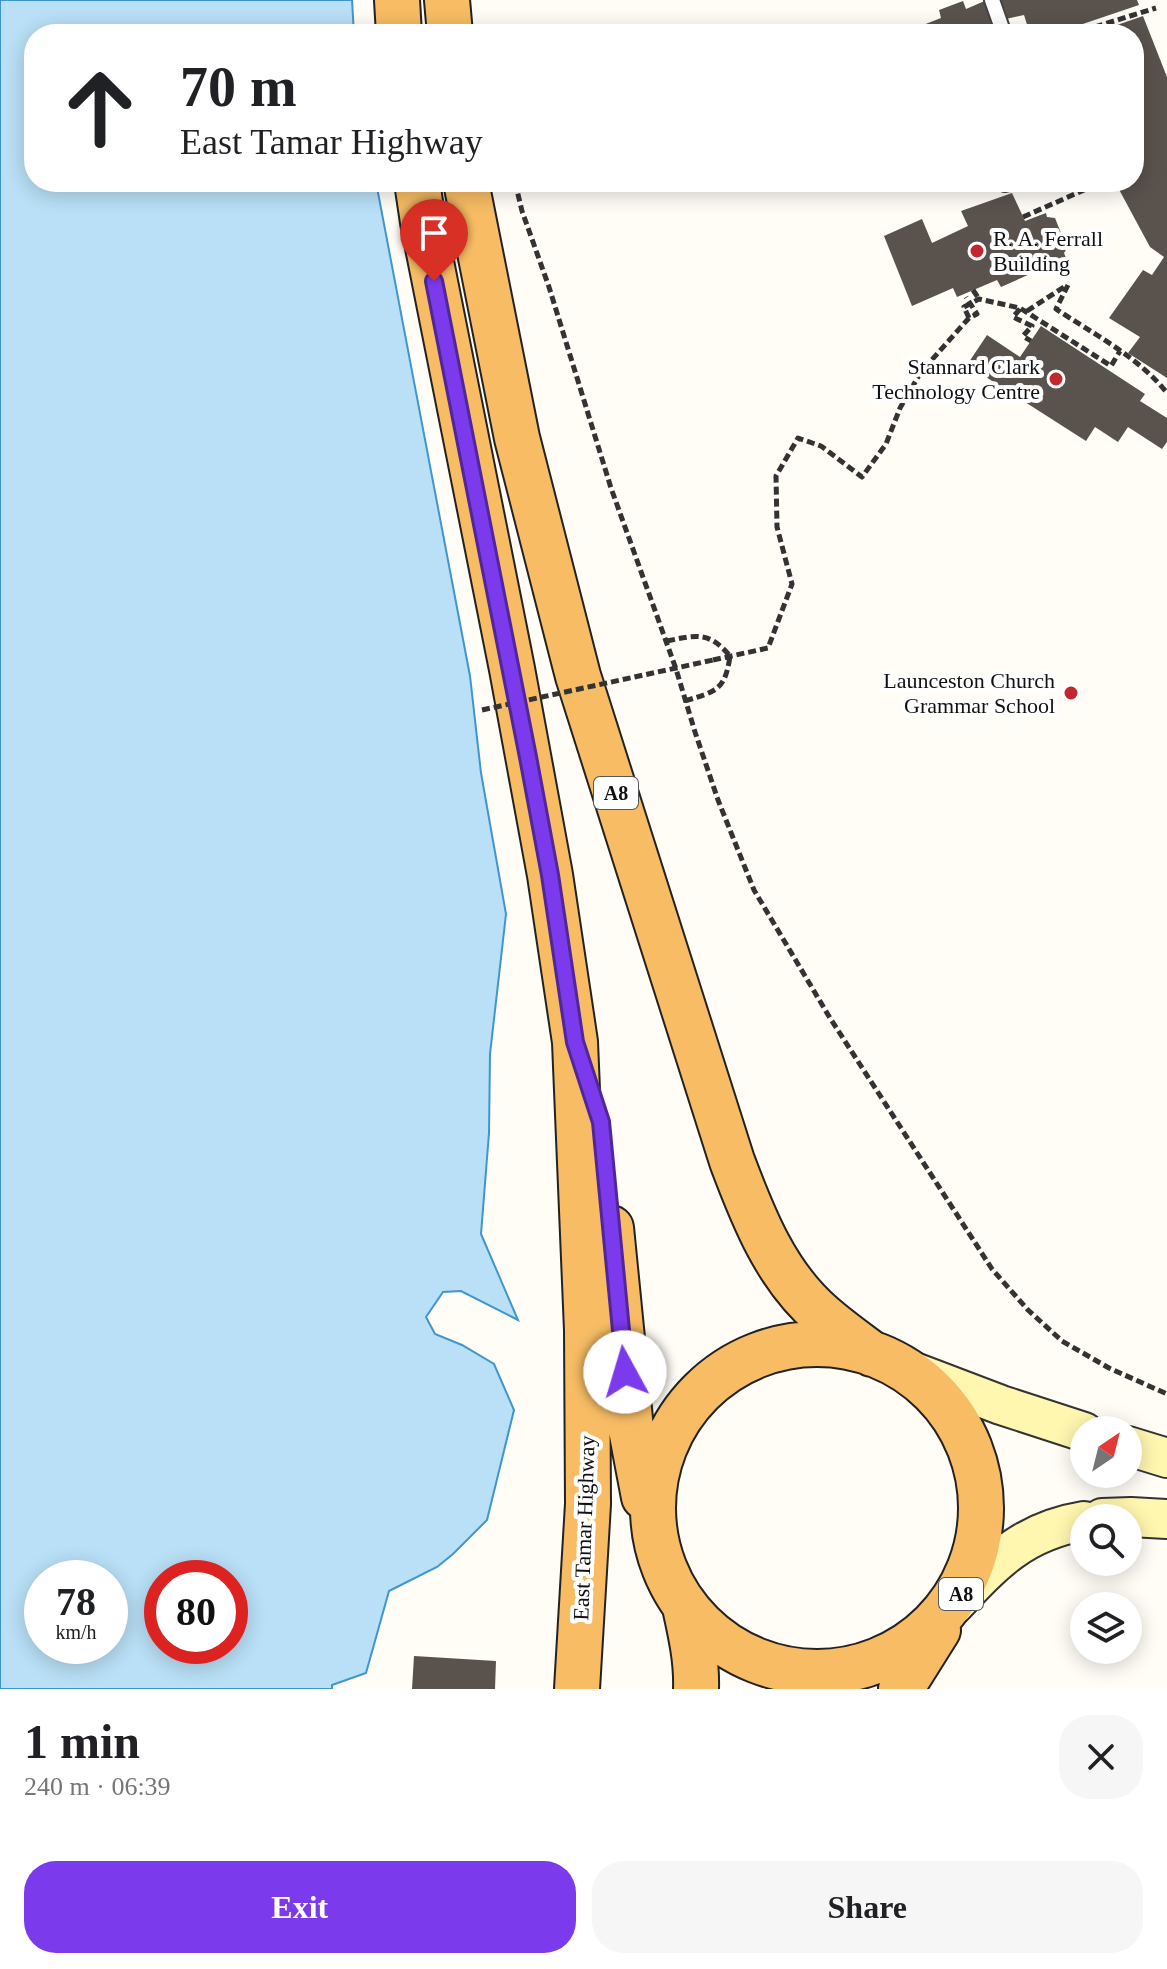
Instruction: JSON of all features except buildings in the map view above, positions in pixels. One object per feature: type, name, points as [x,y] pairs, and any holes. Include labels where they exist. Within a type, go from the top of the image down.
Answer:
[{"type":"highway","points":[[397,0],[398,24]]},
{"type":"highway","points":[[447,0],[449,24]]},
{"type":"highway","name":"East Tamar Highway","points":[[418,192],[550,875],[575,1042],[587,1330],[588,1504],[577,1689]]},
{"type":"highway","name":"A8","points":[[468,192],[517,438],[578,676],[749,1208],[768,1248],[795,1286],[821,1315],[939,1399],[957,1423],[977,1464],[984,1509],[983,1532],[972,1572],[901,1689]]},
{"type":"highway","name":"A8","points":[[575,1042],[601,1122],[637,1465],[661,1563],[685,1607],[705,1626],[738,1649],[790,1668],[816,1670],[843,1668],[903,1648],[921,1638],[949,1614]]},
{"type":"highway","name":"A8","points":[[653,1536],[653,1477],[659,1455],[674,1422],[697,1393],[725,1370],[759,1354],[810,1345],[843,1346],[886,1360]]},
{"type":"highway","name":"A8","points":[[685,1607],[695,1662],[696,1689]]},
{"type":"main road","points":[[886,1360],[1001,1405],[1070,1427]]},
{"type":"main road","points":[[1142,1450],[1167,1458]]},
{"type":"main road","points":[[1142,1519],[1167,1519]]},
{"type":"main road","points":[[949,1614],[987,1569],[1009,1551],[1047,1530],[1070,1524]]},
{"type":"lane","points":[[992,0],[1000,24]]},
{"type":"path","points":[[1104,24],[1156,8]]},
{"type":"path","points":[[517,192],[611,488],[718,800],[754,890],[830,1018],[992,1269],[1028,1310],[1062,1341],[1109,1368],[1167,1394]]},
{"type":"path","points":[[1023,217],[1079,192]]},
{"type":"path","points":[[1027,311],[1068,285],[1056,309],[1120,351],[1167,393]]},
{"type":"path","points":[[973,290],[979,299],[1027,311],[1111,366],[1120,351]]},
{"type":"path","points":[[966,297],[971,304]]},
{"type":"path","points":[[482,710],[768,648],[792,584],[777,527],[776,476],[798,438],[821,446],[862,477],[886,444],[900,408],[921,372],[969,318],[964,307],[979,299]]},
{"type":"path","points":[[1020,308],[1013,317],[1032,326],[1023,336],[1031,341]]},
{"type":"path","points":[[666,641],[699,635],[719,643],[730,656],[728,674],[716,692],[685,701]]},
{"type":"water","points":[[0,0],[352,0],[353,24],[24,24],[24,192],[378,192],[470,676],[481,773],[506,914],[490,1054],[489,1133],[481,1234],[518,1320],[461,1291],[443,1292],[426,1317],[435,1334],[462,1345],[494,1364],[514,1410],[487,1520],[437,1567],[389,1591],[366,1673],[332,1685],[332,1689],[0,1689]]},
{"type":"place","name":"R. A. Ferrall Building","points":[[977,251]]},
{"type":"place","name":"Stannard Clark Technology Centre","points":[[1056,379]]},
{"type":"place","name":"Launceston Church Grammar School","points":[[1071,693]]},
{"type":"route","points":[[434,281],[512,669],[550,875],[575,1042],[601,1122],[625,1372]]}]
